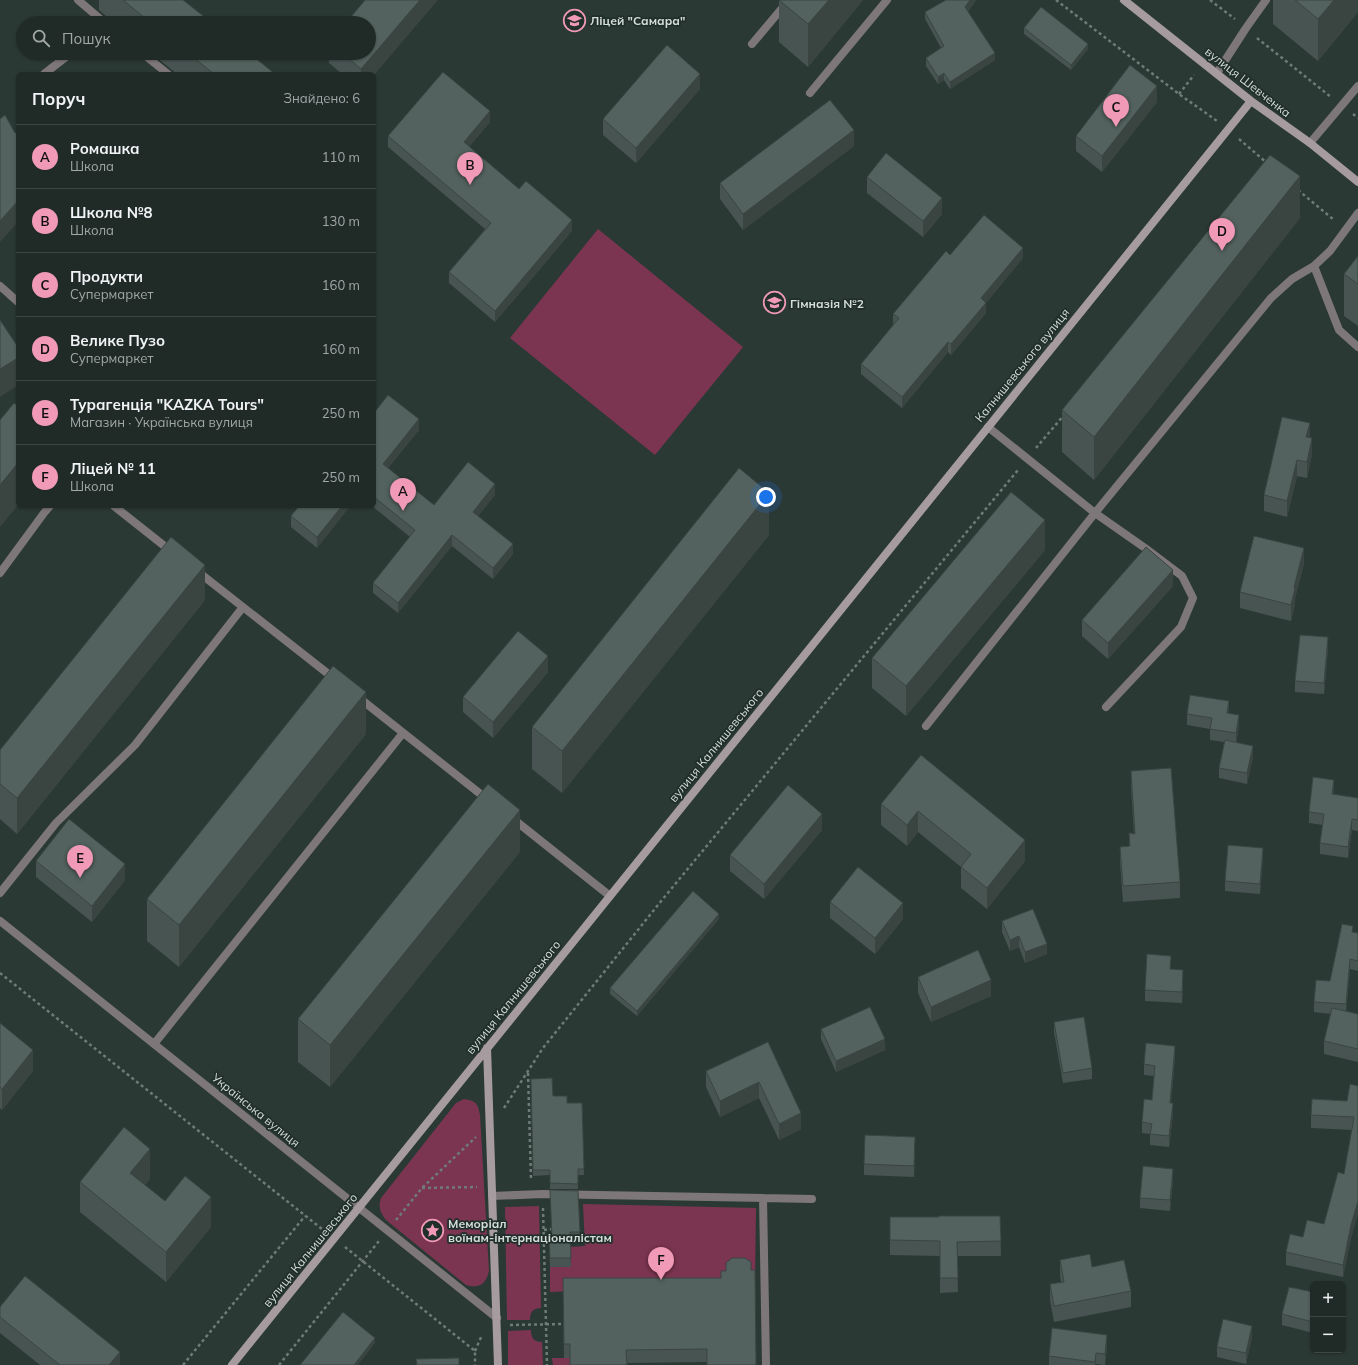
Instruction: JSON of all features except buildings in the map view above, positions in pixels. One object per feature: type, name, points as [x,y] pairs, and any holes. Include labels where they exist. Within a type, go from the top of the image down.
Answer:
[{"type":"street","points":[[78,0],[95,16]]},
{"type":"street","points":[[752,44],[789,0]]},
{"type":"street","points":[[810,93],[887,0]]},
{"type":"street","name":"вулиця Шевченка","points":[[1124,0],[1251,101],[1310,143],[1358,182]]},
{"type":"street","points":[[1217,73],[1266,0]]},
{"type":"street","points":[[47,72],[62,60]]},
{"type":"street","points":[[151,60],[166,72]]},
{"type":"street","points":[[1310,143],[1358,86]]},
{"type":"street","name":"Калнишевського вулиця","points":[[812,645],[1251,101]]},
{"type":"street","points":[[926,726],[1095,513],[1271,298],[1292,279],[1314,266],[1330,251],[1358,213]]},
{"type":"street","points":[[1314,266],[1339,330],[1358,346]]},
{"type":"street","points":[[0,286],[16,300]]},
{"type":"street","points":[[988,427],[1095,513],[1146,548],[1182,576],[1192,598],[1181,627],[1106,707]]},
{"type":"street","points":[[0,573],[48,508]]},
{"type":"street","points":[[117,508],[341,684]]},
{"type":"street","points":[[0,894],[56,822],[135,745],[243,607]]},
{"type":"street","name":"вулиця Калнишевського","points":[[232,1365],[812,645]]},
{"type":"street","points":[[354,694],[494,805]]},
{"type":"street","points":[[154,1044],[403,733]]},
{"type":"street","points":[[506,814],[610,896]]},
{"type":"street","name":"Українська вулиця","points":[[0,921],[360,1208],[497,1322]]},
{"type":"street","points":[[487,1048],[498,1365]]},
{"type":"street","points":[[492,1196],[543,1194],[812,1199]]},
{"type":"street","points":[[763,1198],[766,1365]]},
{"type":"path","points":[[1056,0],[1228,130],[1272,168]]},
{"type":"path","points":[[1210,0],[1358,118]]},
{"type":"path","points":[[1295,187],[1346,230]]},
{"type":"path","points":[[507,1105],[543,1048],[662,900],[1068,410]]},
{"type":"path","points":[[0,973],[305,1216],[183,1365]]},
{"type":"path","points":[[528,1073],[531,1186],[543,1185],[547,1365]]},
{"type":"path","points":[[422,1188],[489,1124]]},
{"type":"path","points":[[544,1230],[552,1230]]},
{"type":"path","points":[[279,1365],[363,1261],[475,1351]]},
{"type":"path","points":[[475,1365],[475,1351],[481,1335],[497,1322],[564,1324]]},
{"type":"shaded area","points":[[598,229],[743,347],[655,455],[510,338]]},
{"type":"shaded area","points":[[464,1099],[476,1103],[480,1115],[489,1271],[484,1282],[478,1286],[466,1285],[386,1220],[382,1215],[380,1207],[381,1198],[456,1103]]},
{"type":"shaded area","points":[[583,1204],[756,1208],[755,1284],[550,1292],[550,1267],[571,1267],[570,1247],[585,1246]]},
{"type":"shaded area","points":[[539,1206],[541,1308],[532,1311],[530,1320],[507,1320],[505,1207]]},
{"type":"shaded area","points":[[531,1330],[534,1339],[542,1342],[543,1365],[508,1365],[508,1331]]},
{"type":"shaded area","points":[[552,1358],[570,1358],[570,1365],[553,1365]]},
{"type":"place","name":"Ліцей \"Самара\"","points":[[575,20]]},
{"type":"place","name":"Продукти","points":[[1116,127]]},
{"type":"place","name":"Школа №8","points":[[470,185]]},
{"type":"place","name":"Велике Пузо","points":[[1222,251]]},
{"type":"place","name":"Гімназія №2","points":[[774,303]]},
{"type":"place","name":"Ромашка","points":[[403,511]]},
{"type":"place","name":"Турагенція \"KAZKA Tours\"","points":[[80,878]]},
{"type":"place","name":"Меморіал воїнам-інтернаціоналістам","points":[[433,1230]]},
{"type":"place","name":"Ліцей № 11","points":[[661,1280]]}]
